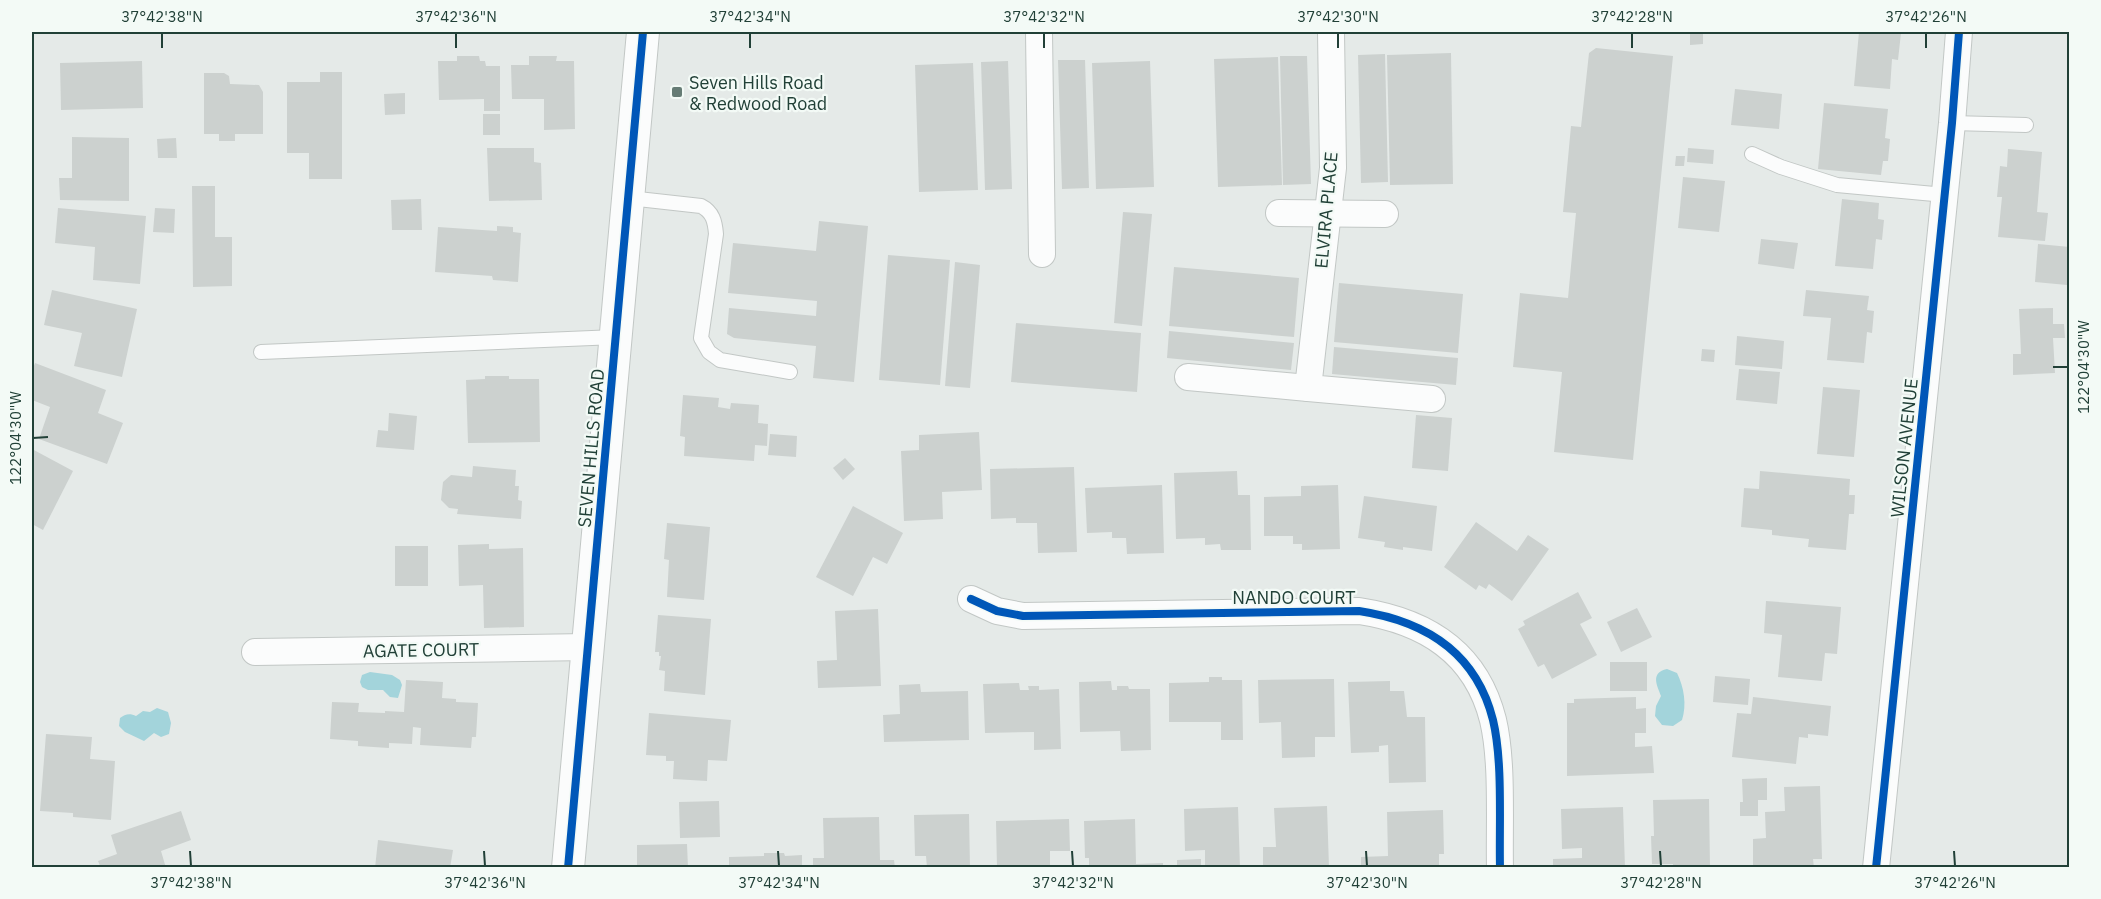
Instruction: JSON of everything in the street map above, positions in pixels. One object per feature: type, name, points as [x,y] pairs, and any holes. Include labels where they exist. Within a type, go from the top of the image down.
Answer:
[{"type":"street","name":"SEVEN HILLS ROAD","points":[[568,867],[643,32]]},
{"type":"street","points":[[1039,32],[1042,254]]},
{"type":"street","name":"ELVIRA PLACE","points":[[1308,388],[1333,168],[1331,32]]},
{"type":"street","name":"WILSON AVENUE","points":[[1876,867],[1945,195],[1959,32]]},
{"type":"street","points":[[1279,213],[1386,214]]},
{"type":"street","points":[[1188,378],[1432,399]]},
{"type":"street","name":"NANDO COURT","points":[[971,599],[997,611],[1023,616],[1359,611],[1386,615],[1410,623],[1433,636],[1453,652],[1470,670],[1484,693],[1493,721],[1497,750],[1500,867]]},
{"type":"street","name":"AGATE COURT","points":[[255,652],[588,647]]},
{"type":"lane","points":[[1952,123],[2026,125]]},
{"type":"lane","points":[[1752,154],[1781,167],[1837,184],[1945,195]]},
{"type":"lane","points":[[629,198],[701,206],[709,210],[715,221],[716,234],[701,338],[709,352],[720,360],[790,372]]},
{"type":"lane","points":[[261,352],[616,336]]},
{"type":"water","points":[[1667,669],[1677,673],[1684,696],[1682,720],[1673,726],[1662,725],[1655,716],[1656,706],[1661,696],[1657,676],[1658,673]]},
{"type":"water","points":[[370,672],[392,675],[400,680],[402,685],[398,698],[390,697],[383,690],[368,690],[362,687],[360,682],[362,675]]},
{"type":"water","points":[[157,708],[168,712],[171,723],[169,734],[161,737],[154,733],[144,741],[125,732],[119,726],[120,718],[124,716],[130,714],[136,716],[143,711],[150,712]]},
{"type":"building","points":[[1690,32],[1703,32],[1703,44],[1690,45]]},
{"type":"building","points":[[1859,32],[1901,33],[1898,60],[1892,59],[1890,89],[1854,86]]},
{"type":"building","points":[[1596,48],[1673,56],[1633,460],[1554,452],[1562,372],[1513,367],[1520,293],[1568,298],[1576,213],[1563,212],[1571,126],[1581,127],[1589,53]]},
{"type":"building","points":[[1451,53],[1453,184],[1390,185],[1387,55]]},
{"type":"building","points":[[1385,54],[1388,182],[1361,183],[1358,55]]},
{"type":"building","points":[[457,56],[479,56],[480,61],[485,61],[486,66],[500,66],[500,111],[484,111],[484,99],[439,100],[438,61],[457,61]]},
{"type":"building","points":[[529,56],[557,56],[556,61],[574,61],[575,129],[544,130],[544,99],[512,99],[511,65],[529,65]]},
{"type":"building","points":[[1280,56],[1307,56],[1311,184],[1283,185]]},
{"type":"building","points":[[1278,57],[1282,185],[1218,187],[1214,59]]},
{"type":"building","points":[[1058,60],[1085,60],[1089,188],[1062,189]]},
{"type":"building","points":[[142,61],[143,108],[61,110],[60,63]]},
{"type":"building","points":[[1008,61],[1012,189],[985,190],[981,62]]},
{"type":"building","points":[[1150,61],[1154,187],[1096,189],[1092,63]]},
{"type":"building","points":[[973,63],[978,190],[919,192],[915,65]]},
{"type":"building","points":[[320,72],[342,72],[342,179],[309,179],[309,153],[287,153],[287,82],[320,82]]},
{"type":"building","points":[[204,73],[224,73],[229,76],[230,84],[259,85],[263,92],[263,134],[235,134],[235,141],[219,141],[219,134],[204,134]]},
{"type":"building","points":[[1735,89],[1782,94],[1779,129],[1731,125]]},
{"type":"building","points":[[405,93],[405,114],[385,115],[384,94]]},
{"type":"building","points":[[1824,103],[1888,109],[1885,138],[1890,139],[1888,161],[1883,161],[1881,175],[1818,169]]},
{"type":"building","points":[[483,114],[500,114],[500,135],[483,135]]},
{"type":"building","points":[[72,137],[129,138],[129,201],[60,200],[59,178],[72,178]]},
{"type":"building","points":[[176,138],[177,158],[158,158],[157,139]]},
{"type":"building","points":[[487,148],[534,148],[534,162],[541,163],[542,200],[489,201]]},
{"type":"building","points":[[1688,148],[1714,150],[1713,164],[1687,162]]},
{"type":"building","points":[[2008,149],[2042,152],[2037,212],[2048,213],[2045,241],[1998,237],[2002,197],[1997,197],[2000,166],[2007,167]]},
{"type":"building","points":[[1676,156],[1685,156],[1684,166],[1675,166]]},
{"type":"building","points":[[1683,177],[1725,181],[1719,232],[1678,228]]},
{"type":"building","points":[[192,186],[215,186],[215,237],[232,237],[232,286],[193,287]]},
{"type":"building","points":[[421,199],[422,230],[392,230],[391,200]]},
{"type":"building","points":[[1842,199],[1879,203],[1878,219],[1884,220],[1882,240],[1876,239],[1873,269],[1835,266]]},
{"type":"building","points":[[58,208],[146,216],[140,284],[93,280],[95,247],[55,243]]},
{"type":"building","points":[[155,208],[175,209],[174,233],[153,232]]},
{"type":"building","points":[[1123,212],[1152,214],[1142,326],[1114,323]]},
{"type":"building","points":[[819,221],[868,226],[854,382],[813,378],[816,346],[734,338],[727,334],[729,308],[816,316],[817,301],[728,293],[733,243],[816,251]]},
{"type":"building","points":[[497,226],[513,227],[513,232],[521,233],[518,282],[493,280],[492,276],[435,272],[438,227],[497,231]]},
{"type":"building","points":[[1761,239],[1798,243],[1794,269],[1758,264]]},
{"type":"building","points":[[2038,244],[2070,247],[2067,285],[2035,282]]},
{"type":"building","points":[[888,255],[950,260],[940,385],[879,380]]},
{"type":"building","points":[[955,262],[980,265],[970,388],[945,386]]},
{"type":"building","points":[[1174,267],[1299,278],[1294,337],[1169,326]]},
{"type":"building","points":[[1339,283],[1463,294],[1458,353],[1334,342]]},
{"type":"building","points":[[52,290],[137,309],[122,377],[74,366],[82,333],[44,325]]},
{"type":"building","points":[[1806,290],[1869,296],[1867,310],[1874,311],[1872,333],[1867,332],[1864,363],[1827,360],[1831,318],[1803,316]]},
{"type":"building","points":[[2053,308],[2053,324],[2064,324],[2065,338],[2053,338],[2055,373],[2013,375],[2013,354],[2021,354],[2019,309]]},
{"type":"building","points":[[1016,323],[1141,333],[1137,392],[1011,382]]},
{"type":"building","points":[[1169,331],[1294,343],[1291,370],[1167,358]]},
{"type":"building","points":[[1737,336],[1784,341],[1782,369],[1735,365]]},
{"type":"building","points":[[1334,347],[1458,358],[1456,385],[1332,374]]},
{"type":"building","points":[[1702,349],[1715,350],[1714,362],[1701,361]]},
{"type":"building","points":[[35,363],[106,390],[98,413],[123,423],[107,464],[39,439],[50,407],[32,400],[32,371]]},
{"type":"building","points":[[1739,369],[1780,372],[1777,404],[1736,400]]},
{"type":"building","points":[[485,376],[539,379],[540,442],[468,443],[466,380],[485,379]]},
{"type":"building","points":[[1823,387],[1860,390],[1854,457],[1817,454]]},
{"type":"building","points":[[683,395],[719,398],[718,407],[730,409],[731,403],[759,405],[758,423],[768,424],[767,446],[755,445],[754,461],[684,456],[685,437],[680,436]]},
{"type":"building","points":[[389,413],[417,416],[414,450],[376,447],[378,430],[388,431]]},
{"type":"building","points":[[1416,415],[1452,418],[1448,471],[1412,468]]},
{"type":"building","points":[[979,432],[982,490],[942,492],[943,519],[904,521],[901,451],[919,450],[919,435]]},
{"type":"building","points":[[770,434],[797,436],[796,457],[768,455]]},
{"type":"building","points":[[32,449],[73,471],[43,530],[32,524]]},
{"type":"building","points":[[845,458],[855,469],[843,480],[833,468]]},
{"type":"building","points":[[473,466],[516,470],[515,486],[519,486],[518,500],[522,501],[521,519],[457,514],[458,509],[449,508],[441,500],[443,482],[451,475],[472,477]]},
{"type":"building","points":[[1074,467],[1077,552],[1038,553],[1037,523],[1016,523],[1016,518],[991,519],[990,469]]},
{"type":"building","points":[[1237,471],[1238,495],[1250,495],[1251,550],[1221,550],[1220,544],[1205,545],[1205,538],[1176,539],[1174,473]]},
{"type":"building","points":[[1760,471],[1850,479],[1849,495],[1855,495],[1854,514],[1849,514],[1846,550],[1808,547],[1809,539],[1772,535],[1772,530],[1741,527],[1744,488],[1759,489]]},
{"type":"building","points":[[1162,485],[1164,553],[1127,554],[1126,538],[1112,538],[1112,532],[1087,533],[1085,488]]},
{"type":"building","points":[[1338,485],[1340,549],[1302,550],[1302,544],[1293,544],[1293,536],[1264,536],[1264,497],[1301,496],[1301,486]]},
{"type":"building","points":[[1364,496],[1437,506],[1432,551],[1384,547],[1385,542],[1358,538]]},
{"type":"building","points":[[853,506],[903,533],[887,564],[873,557],[853,596],[816,577]]},
{"type":"building","points":[[1476,522],[1517,551],[1528,535],[1549,549],[1512,601],[1489,584],[1486,589],[1479,585],[1476,590],[1444,567]]},
{"type":"building","points":[[667,523],[710,527],[704,600],[667,597],[669,560],[664,559]]},
{"type":"building","points":[[489,544],[489,549],[523,548],[524,627],[484,628],[483,585],[459,586],[458,545]]},
{"type":"building","points":[[395,546],[428,546],[428,586],[395,586]]},
{"type":"building","points":[[1578,592],[1592,618],[1580,624],[1597,655],[1552,679],[1544,664],[1538,667],[1518,629],[1525,625],[1523,621]]},
{"type":"building","points":[[1766,601],[1841,607],[1837,654],[1825,653],[1822,681],[1778,677],[1782,635],[1764,633]]},
{"type":"building","points":[[1637,608],[1652,637],[1621,652],[1607,622]]},
{"type":"building","points":[[878,609],[881,686],[818,688],[817,661],[837,660],[835,611]]},
{"type":"building","points":[[658,615],[711,619],[705,695],[664,691],[665,671],[659,670],[661,656],[659,652],[655,652]]},
{"type":"building","points":[[1610,662],[1647,662],[1647,691],[1610,691]]},
{"type":"building","points":[[1715,676],[1750,679],[1748,705],[1713,702]]},
{"type":"building","points":[[1209,677],[1222,677],[1222,680],[1242,680],[1243,740],[1221,740],[1221,722],[1169,722],[1169,683],[1209,682]]},
{"type":"building","points":[[1334,679],[1335,737],[1315,737],[1315,757],[1282,758],[1281,722],[1259,723],[1258,680]]},
{"type":"building","points":[[406,680],[443,682],[442,698],[456,699],[456,702],[478,703],[476,737],[472,737],[471,748],[420,745],[421,728],[413,727],[412,744],[389,743],[389,748],[358,746],[358,741],[330,739],[332,702],[359,703],[358,712],[404,712]]},
{"type":"building","points":[[1111,681],[1112,690],[1117,690],[1117,686],[1128,686],[1129,689],[1150,689],[1151,750],[1121,751],[1120,731],[1080,732],[1079,682]]},
{"type":"building","points":[[1390,681],[1390,691],[1404,691],[1407,717],[1425,717],[1426,782],[1389,783],[1388,745],[1379,746],[1379,752],[1351,753],[1348,682]]},
{"type":"building","points":[[1019,683],[1020,690],[1029,690],[1028,686],[1039,686],[1039,690],[1059,689],[1061,749],[1034,750],[1034,732],[985,733],[983,684]]},
{"type":"building","points":[[920,684],[921,692],[968,691],[969,740],[884,742],[883,715],[900,714],[899,685]]},
{"type":"building","points":[[1636,697],[1636,709],[1646,708],[1646,733],[1635,733],[1635,747],[1652,746],[1654,773],[1567,776],[1567,703],[1574,703],[1574,699]]},
{"type":"building","points":[[1753,697],[1831,706],[1828,736],[1808,734],[1808,738],[1799,737],[1796,764],[1732,757],[1737,713],[1751,714]]},
{"type":"building","points":[[649,713],[731,720],[727,761],[708,760],[707,781],[673,779],[674,761],[666,761],[666,756],[646,755]]},
{"type":"building","points":[[46,734],[92,737],[90,759],[115,761],[111,820],[73,817],[73,813],[40,811]]},
{"type":"building","points":[[1767,778],[1767,800],[1758,800],[1758,816],[1740,816],[1740,802],[1743,802],[1742,779]]},
{"type":"building","points":[[1820,786],[1822,859],[1813,859],[1814,868],[1753,868],[1753,839],[1766,838],[1765,812],[1785,811],[1784,787]]},
{"type":"building","points":[[1709,799],[1710,868],[1673,868],[1673,864],[1652,864],[1653,800]]},
{"type":"building","points":[[719,801],[720,837],[680,838],[679,802]]},
{"type":"building","points":[[1327,806],[1329,868],[1263,868],[1263,847],[1276,847],[1274,808]]},
{"type":"building","points":[[1238,807],[1240,868],[1205,868],[1205,850],[1185,851],[1184,809]]},
{"type":"building","points":[[1623,807],[1625,868],[1553,868],[1553,859],[1582,858],[1582,848],[1562,849],[1561,809]]},
{"type":"building","points":[[1443,810],[1444,854],[1439,854],[1439,868],[1361,868],[1361,857],[1388,856],[1387,812]]},
{"type":"building","points":[[181,811],[191,840],[161,851],[166,868],[101,868],[98,861],[117,854],[111,835]]},
{"type":"building","points":[[969,814],[970,868],[927,868],[926,856],[915,856],[914,815]]},
{"type":"building","points":[[879,817],[880,860],[894,860],[895,868],[813,868],[813,858],[824,858],[823,818]]},
{"type":"building","points":[[1069,819],[1070,851],[1050,851],[1050,868],[997,868],[996,821]]},
{"type":"building","points":[[1135,819],[1136,864],[1163,863],[1163,868],[1089,868],[1089,858],[1085,858],[1084,821]]},
{"type":"building","points":[[378,840],[453,850],[450,868],[375,868]]},
{"type":"building","points":[[687,844],[688,868],[637,868],[637,845]]},
{"type":"building","points":[[764,853],[784,853],[785,856],[802,855],[802,868],[729,868],[729,857],[764,856]]},
{"type":"building","points":[[1201,859],[1201,868],[1177,868],[1177,860]]},
{"type":"cycle path","points":[[568,868],[643,32]]},
{"type":"cycle path","points":[[1876,868],[1952,123],[1959,32]]},
{"type":"cycle path","points":[[971,599],[997,611],[1023,616],[1359,611],[1383,616],[1426,632],[1461,658],[1485,696],[1493,720],[1499,773],[1500,868]]},
{"type":"place","name":"Seven Hills Road & Redwood Road","points":[[677,92]]}]
